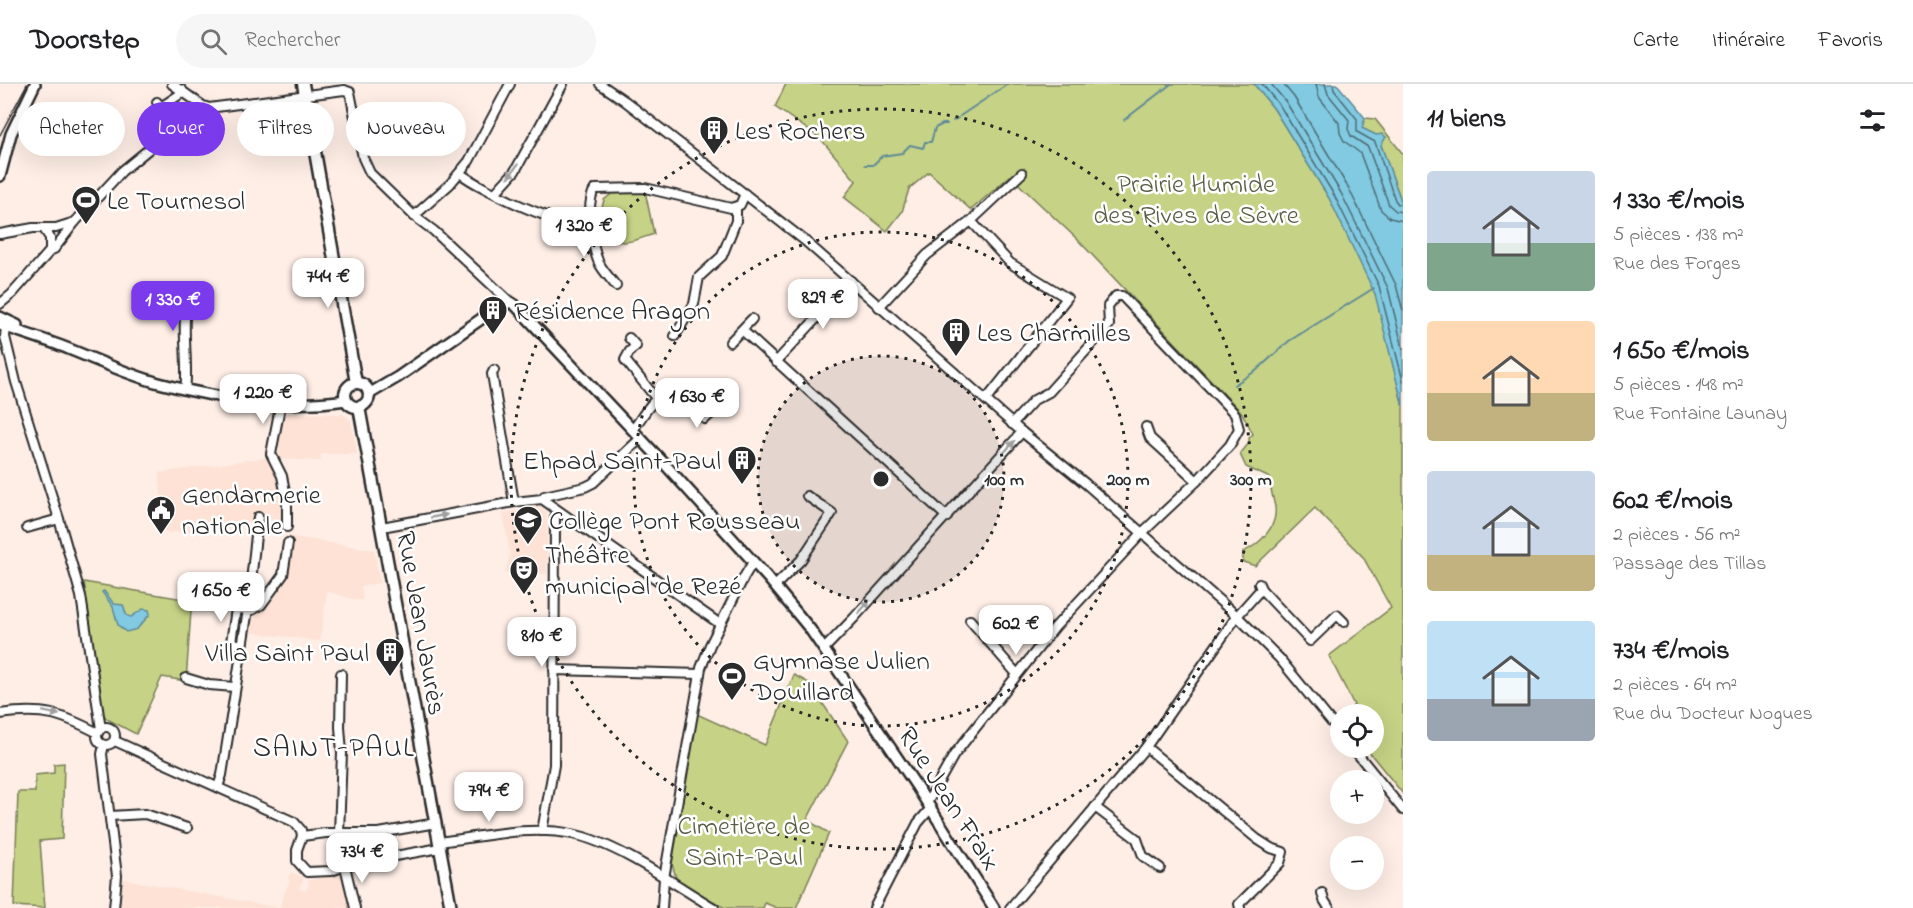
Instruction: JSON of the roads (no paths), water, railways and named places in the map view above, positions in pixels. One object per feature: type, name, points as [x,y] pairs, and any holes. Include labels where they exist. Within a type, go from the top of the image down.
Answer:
[{"type":"main road","points":[[304,89],[356,383]]},
{"type":"main road","points":[[356,383],[364,386],[369,393],[367,401],[359,407],[351,406],[346,400],[346,389],[356,383]]},
{"type":"main road","name":"Rue Jean Jaurès","points":[[359,407],[451,908]]},
{"type":"street","points":[[0,176],[10,134],[34,84]]},
{"type":"street","points":[[172,84],[187,90],[199,102]]},
{"type":"street","points":[[414,216],[460,173],[469,161],[510,84]]},
{"type":"street","points":[[495,193],[515,171],[563,84]]},
{"type":"street","points":[[600,84],[796,233],[1012,424],[1086,484],[1237,616],[1279,658],[1330,721]]},
{"type":"street","points":[[225,105],[304,89],[345,87]]},
{"type":"street","name":"Rue Jean Fraix","points":[[345,87],[350,92],[352,102]]},
{"type":"street","points":[[168,102],[187,90]]},
{"type":"street","points":[[104,745],[98,739],[100,731],[81,596],[16,382],[2,322],[2,304],[122,171],[140,156]]},
{"type":"street","name":"Rue Jean Fraix","points":[[363,156],[367,169],[414,216],[434,231],[510,302],[515,304],[579,370],[775,586],[824,649],[994,908]]},
{"type":"street","points":[[460,173],[515,204],[548,216],[581,222],[591,214]]},
{"type":"street","points":[[879,307],[927,255],[971,221],[1022,173]]},
{"type":"street","points":[[616,286],[596,255],[591,214],[592,194],[595,189],[600,187],[645,188],[736,208]]},
{"type":"street","points":[[675,336],[694,304],[699,277],[722,256],[736,221],[736,208],[745,194]]},
{"type":"street","points":[[971,221],[1010,263],[1067,298],[986,400]]},
{"type":"street","points":[[0,234],[33,228],[62,227],[75,222]]},
{"type":"street","points":[[44,229],[50,238],[50,251]]},
{"type":"street","points":[[776,362],[851,281]]},
{"type":"street","points":[[874,908],[954,755],[1055,627],[1141,534],[1197,481],[1235,438],[1239,429],[1237,418],[1122,296],[1116,296],[1108,306],[1109,325],[1049,392],[1034,400],[1012,424]]},
{"type":"street","points":[[185,389],[187,376],[185,315],[192,304],[202,298]]},
{"type":"street","points":[[369,393],[398,377],[494,310],[510,302]]},
{"type":"street","points":[[730,342],[752,319]]},
{"type":"street","points":[[2,322],[141,377],[185,389],[281,402],[315,403],[346,400]]},
{"type":"street","points":[[742,330],[947,517]]},
{"type":"street","points":[[629,338],[636,346],[625,360],[656,398]]},
{"type":"street","points":[[494,370],[492,374],[514,502]]},
{"type":"street","points":[[633,430],[656,398],[667,393],[674,394],[705,419],[721,405]]},
{"type":"street","points":[[281,402],[271,454],[284,484],[288,502],[287,527]]},
{"type":"street","points":[[1146,427],[1150,438],[1197,481]]},
{"type":"street","points":[[824,649],[947,517],[1022,432]]},
{"type":"street","points":[[382,527],[514,502],[542,499],[590,486],[640,438]]},
{"type":"street","points":[[775,586],[801,560],[832,513],[807,495]]},
{"type":"street","points":[[542,499],[720,624]]},
{"type":"street","points":[[542,831],[554,765],[554,548],[555,517],[558,512]]},
{"type":"street","points":[[248,609],[258,517]]},
{"type":"street","points":[[27,528],[59,519]]},
{"type":"street","points":[[218,787],[222,775],[242,645],[231,642],[236,609],[256,609],[261,605],[283,575],[288,543]]},
{"type":"street","points":[[662,908],[664,878],[700,674],[720,624],[753,562]]},
{"type":"street","points":[[1010,908],[1146,747],[1237,616],[1260,587],[1310,641],[1338,615],[1344,622]]},
{"type":"street","points":[[970,620],[1017,674]]},
{"type":"street","points":[[554,670],[700,674]]},
{"type":"street","points":[[339,833],[342,753],[341,674]]},
{"type":"street","points":[[186,678],[209,685],[235,687]]},
{"type":"street","points":[[0,714],[46,711],[100,731],[111,728],[115,733],[115,741]]},
{"type":"street","points":[[115,741],[294,822],[301,830],[302,836],[297,855],[299,865],[305,870],[320,873],[354,863],[439,845],[542,831],[571,834],[594,840],[618,851],[714,908]]},
{"type":"street","points":[[104,745],[115,741]]},
{"type":"street","points":[[104,745],[102,754],[117,876],[114,908]]},
{"type":"street","points":[[1146,747],[1257,839],[1282,852],[1280,863],[1239,904],[1240,908]]},
{"type":"street","points":[[1361,758],[1403,810]]},
{"type":"street","points":[[1095,807],[1137,839],[1143,856],[1160,868]]},
{"type":"street","points":[[110,816],[145,814],[187,828]]},
{"type":"street","points":[[302,836],[379,833],[436,823]]},
{"type":"street","points":[[379,833],[384,858]]},
{"type":"street","points":[[345,866],[355,908]]},
{"type":"street","points":[[1322,893],[1329,908]]},
{"type":"water","points":[[1254,84],[1337,84],[1365,118],[1362,128],[1386,137],[1381,145],[1403,206],[1403,406],[1375,294],[1329,198],[1274,109]]},
{"type":"water","points":[[104,591],[114,604],[123,605],[126,614],[131,617],[143,609],[149,610],[150,614],[137,629],[126,632],[118,625],[113,607],[102,592]]},
{"type":"waterway","points":[[960,116],[1008,84]]},
{"type":"waterway","points":[[1124,120],[1171,84]]},
{"type":"waterway","points":[[953,121],[958,118]]},
{"type":"waterway","points":[[865,165],[873,165],[882,156],[902,153],[910,145],[923,148],[925,142],[931,142],[935,128],[947,124]]},
{"type":"waterway","points":[[1234,385],[1257,370],[1289,341],[1374,288]]},
{"type":"tram line","points":[[0,135],[27,84]]},
{"type":"place","name":"Les Rochers","points":[[714,156]]},
{"type":"place","name":"Le Tournesol","points":[[86,226]]},
{"type":"place","name":"Résidence Aragon","points":[[493,336]]},
{"type":"place","name":"Les Charmilles","points":[[956,358]]},
{"type":"place","name":"Ehpad Saint-Paul","points":[[742,486]]},
{"type":"place","name":"Gendarmerie nationale","points":[[161,536]]},
{"type":"place","name":"Collège Pont Rousseau","points":[[528,546]]},
{"type":"place","name":"Théâtre municipal de Rezé","points":[[524,596]]},
{"type":"place","name":"Villa Saint Paul","points":[[390,678]]},
{"type":"place","name":"Gymnase Julien Douillard","points":[[732,702]]},
{"type":"district","name":"SAINT-PAUL","points":[[334,746]]},
{"type":"park label","name":"Prairie Humide des Rives de Sèvre","points":[[1196,198]]},
{"type":"park label","name":"Cimetière de Saint-Paul","points":[[744,840]]}]
